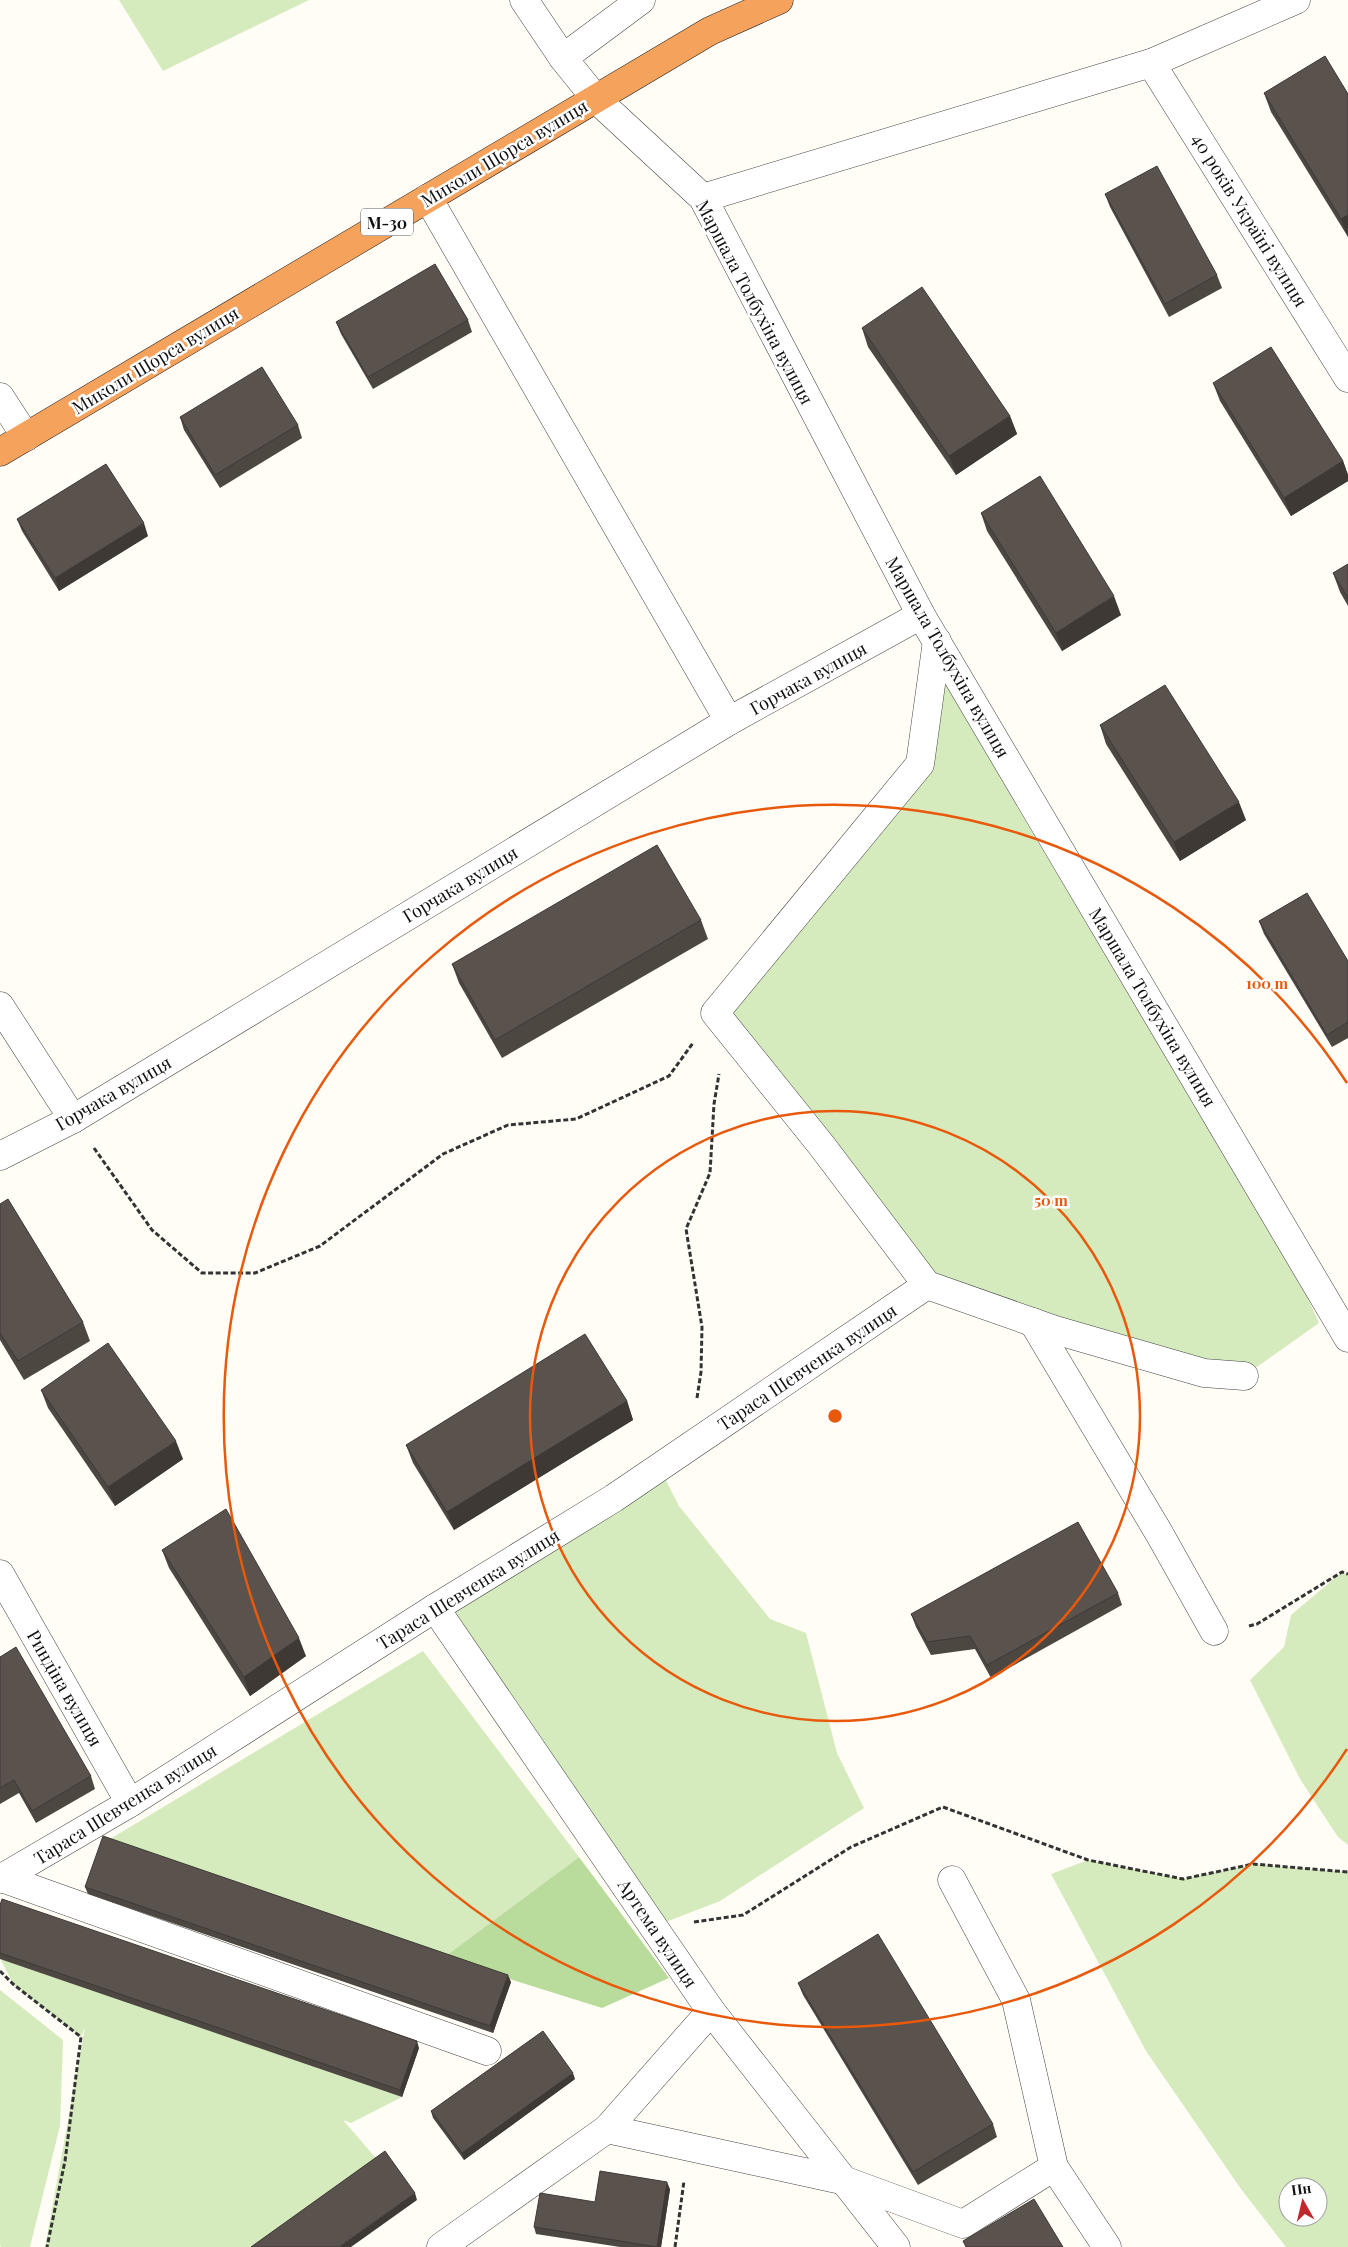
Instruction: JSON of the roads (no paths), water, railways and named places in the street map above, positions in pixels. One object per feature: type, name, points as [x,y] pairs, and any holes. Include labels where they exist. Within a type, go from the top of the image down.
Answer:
[{"type":"highway","name":"Миколи Щорса вулиця","points":[[0,452],[710,31],[779,0]]},
{"type":"street","name":"Маршала Толбухіна вулиця","points":[[524,0],[563,58],[596,99],[702,198],[921,615],[1348,1338]]},
{"type":"street","points":[[563,58],[641,0]]},
{"type":"street","points":[[702,198],[1151,63],[1296,0]]},
{"type":"street","name":"40 років Україні вулиця","points":[[1151,63],[1348,378]]},
{"type":"street","points":[[428,198],[730,721]]},
{"type":"street","points":[[0,397],[26,437]]},
{"type":"street","name":"Горчака вулиця","points":[[0,1156],[73,1119],[730,721],[921,615]]},
{"type":"street","points":[[937,641],[920,764],[721,1020],[822,1146],[927,1285],[1033,1322],[1204,1373],[1244,1376]]},
{"type":"street","points":[[0,1006],[73,1119]]},
{"type":"street","name":"Тараса Шевченка вулиця","points":[[1,1879],[130,1803],[435,1608],[614,1498],[927,1285]]},
{"type":"street","points":[[1033,1322],[1159,1533],[1214,1631]]},
{"type":"street","name":"Риндіна вулиця","points":[[0,1574],[130,1803]]},
{"type":"street","name":"Артема вулиця","points":[[435,1608],[711,2011],[896,2247]]},
{"type":"street","points":[[1,1879],[487,2051]]},
{"type":"street","points":[[952,1880],[1016,2000],[1054,2167],[1108,2247]]},
{"type":"street","points":[[441,2247],[607,2129],[711,2011]]},
{"type":"street","points":[[607,2129],[846,2181],[963,2224],[1054,2167]]}]
